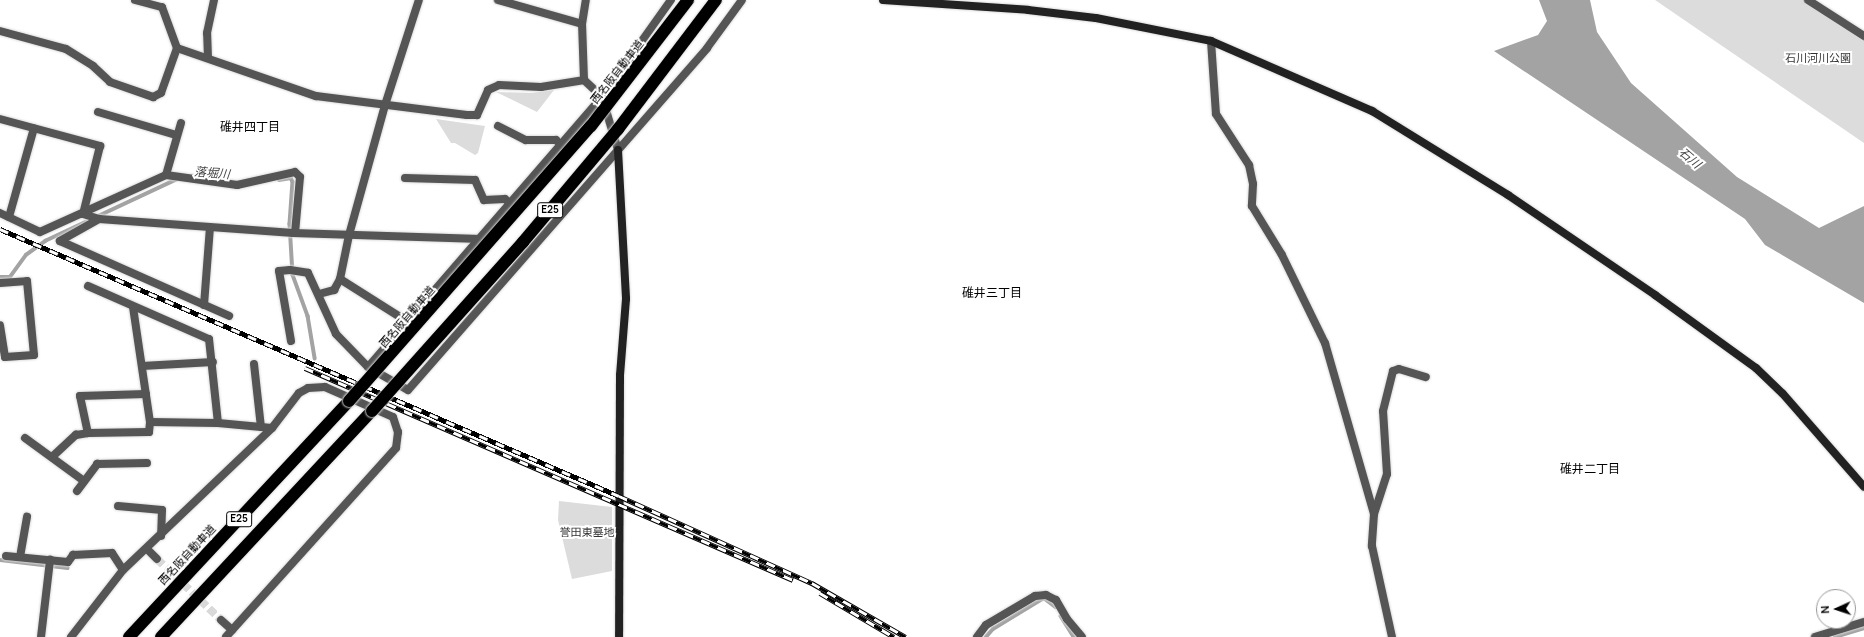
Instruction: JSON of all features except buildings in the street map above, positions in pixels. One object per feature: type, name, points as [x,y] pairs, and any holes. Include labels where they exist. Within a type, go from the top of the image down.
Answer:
[{"type":"highway","name":"西名阪自動車道","points":[[129,637],[349,401],[591,126],[688,0]]},
{"type":"highway","name":"E25","points":[[161,637],[372,411],[528,236],[618,129],[716,0]]},
{"type":"street","points":[[0,31],[66,49],[93,66],[110,82],[153,97],[161,93],[177,48],[164,3],[135,0]]},
{"type":"street","points":[[208,58],[207,33],[214,0]]},
{"type":"street","points":[[320,294],[334,290],[340,279],[350,235],[385,105],[419,0]]},
{"type":"street","points":[[498,0],[582,24]]},
{"type":"street","points":[[586,0],[582,24],[584,80],[602,96],[618,150],[626,299],[620,375],[620,637]]},
{"type":"street","points":[[368,367],[481,239],[602,96],[671,0]]},
{"type":"street","points":[[291,341],[279,271],[290,270],[308,273],[320,294],[336,334],[368,367],[408,390],[707,48],[742,0]]},
{"type":"street","points":[[883,0],[1028,10],[1096,18],[1211,41],[1372,111],[1508,195],[1655,295],[1756,368],[1783,394],[1864,487]]},
{"type":"street","points":[[1808,0],[1864,36]]},
{"type":"street","points":[[1211,41],[1216,114],[1249,165],[1253,184],[1252,206],[1282,255],[1325,343],[1374,514]]},
{"type":"street","points":[[177,48],[316,96],[477,115],[488,90],[499,85],[540,86],[584,80]]},
{"type":"street","points":[[98,112],[176,135]]},
{"type":"street","points":[[0,119],[100,146],[92,217]]},
{"type":"street","points":[[166,174],[176,135],[181,123]]},
{"type":"street","points":[[498,126],[526,140],[556,140],[561,145]]},
{"type":"street","points":[[9,217],[34,128]]},
{"type":"street","points":[[229,316],[60,241],[92,217],[166,174],[237,185],[295,172],[300,177],[292,233]]},
{"type":"street","points":[[405,178],[475,180],[484,200],[505,199],[511,204]]},
{"type":"street","points":[[0,213],[40,232],[92,217],[292,233],[481,239]]},
{"type":"street","points":[[204,305],[210,227]]},
{"type":"street","points":[[340,279],[408,322]]},
{"type":"street","points":[[0,283],[27,281],[34,355],[5,357],[0,325]]},
{"type":"street","points":[[88,286],[209,339],[213,362],[218,423]]},
{"type":"street","points":[[52,457],[76,435],[88,433],[149,432],[150,422],[133,307]]},
{"type":"street","points":[[142,366],[213,362]]},
{"type":"street","points":[[254,364],[261,427]]},
{"type":"street","points":[[1392,637],[1372,546],[1374,514],[1388,474],[1383,411],[1393,371],[1399,369],[1426,377]]},
{"type":"street","points":[[71,637],[123,570],[161,536],[272,428],[300,394],[314,385],[325,387],[393,417],[398,432],[396,448],[226,637]]},
{"type":"street","points":[[88,433],[80,396],[146,394]]},
{"type":"street","points":[[150,422],[218,423],[272,428]]},
{"type":"street","points":[[25,438],[84,481]]},
{"type":"street","points":[[77,492],[97,464],[148,463]]},
{"type":"street","points":[[118,506],[162,510],[161,536]]},
{"type":"street","points":[[20,557],[27,517]]},
{"type":"street","points":[[147,549],[157,558]]},
{"type":"street","points":[[6,556],[20,557],[50,564],[68,562],[73,555],[112,553],[123,570]]},
{"type":"street","points":[[42,637],[50,564]]},
{"type":"street","points":[[977,637],[986,625],[1035,596],[1046,595],[1056,600],[1067,619],[1082,637]]},
{"type":"street","points":[[221,620],[232,630]]},
{"type":"street","points":[[1815,637],[1864,622]]},
{"type":"green space","name":"石川河川公園","points":[[1655,0],[1809,0],[1864,35],[1864,143]]},
{"type":"green space","points":[[554,90],[537,112],[496,92],[531,93]]},
{"type":"green space","points":[[436,119],[485,126],[478,153],[475,155],[455,143],[451,143]]},
{"type":"green space","name":"誉田東墓地","points":[[559,501],[612,507],[612,571],[572,579],[558,520]]},
{"type":"water","name":"石川","points":[[1539,0],[1590,0],[1597,32],[1631,83],[1737,177],[1819,228],[1864,206],[1864,303],[1765,245],[1745,219],[1494,51],[1538,35],[1547,21]]},
{"type":"waterway","name":"落堀川","points":[[279,180],[291,178],[293,182],[290,224],[293,275],[308,316],[315,358]]},
{"type":"waterway","name":"落堀川","points":[[0,277],[10,277],[26,255],[45,241],[175,180]]},
{"type":"waterway","points":[[0,560],[68,568]]},
{"type":"waterway","points":[[986,637],[993,629],[1044,598],[1056,607]]},
{"type":"waterway","points":[[1061,616],[1074,637]]},
{"type":"waterway","points":[[1835,637],[1864,628]]},
{"type":"tunnel","points":[[157,559],[221,620]]},
{"type":"railway","points":[[0,229],[619,496],[812,583],[906,637]]},
{"type":"railway","points":[[305,368],[793,580]]},
{"type":"railway","points":[[820,593],[894,637]]},
{"type":"district","name":"碓井四丁目","points":[[250,127]]},
{"type":"district","name":"碓井三丁目","points":[[992,293]]},
{"type":"district","name":"碓井二丁目","points":[[1590,469]]}]
